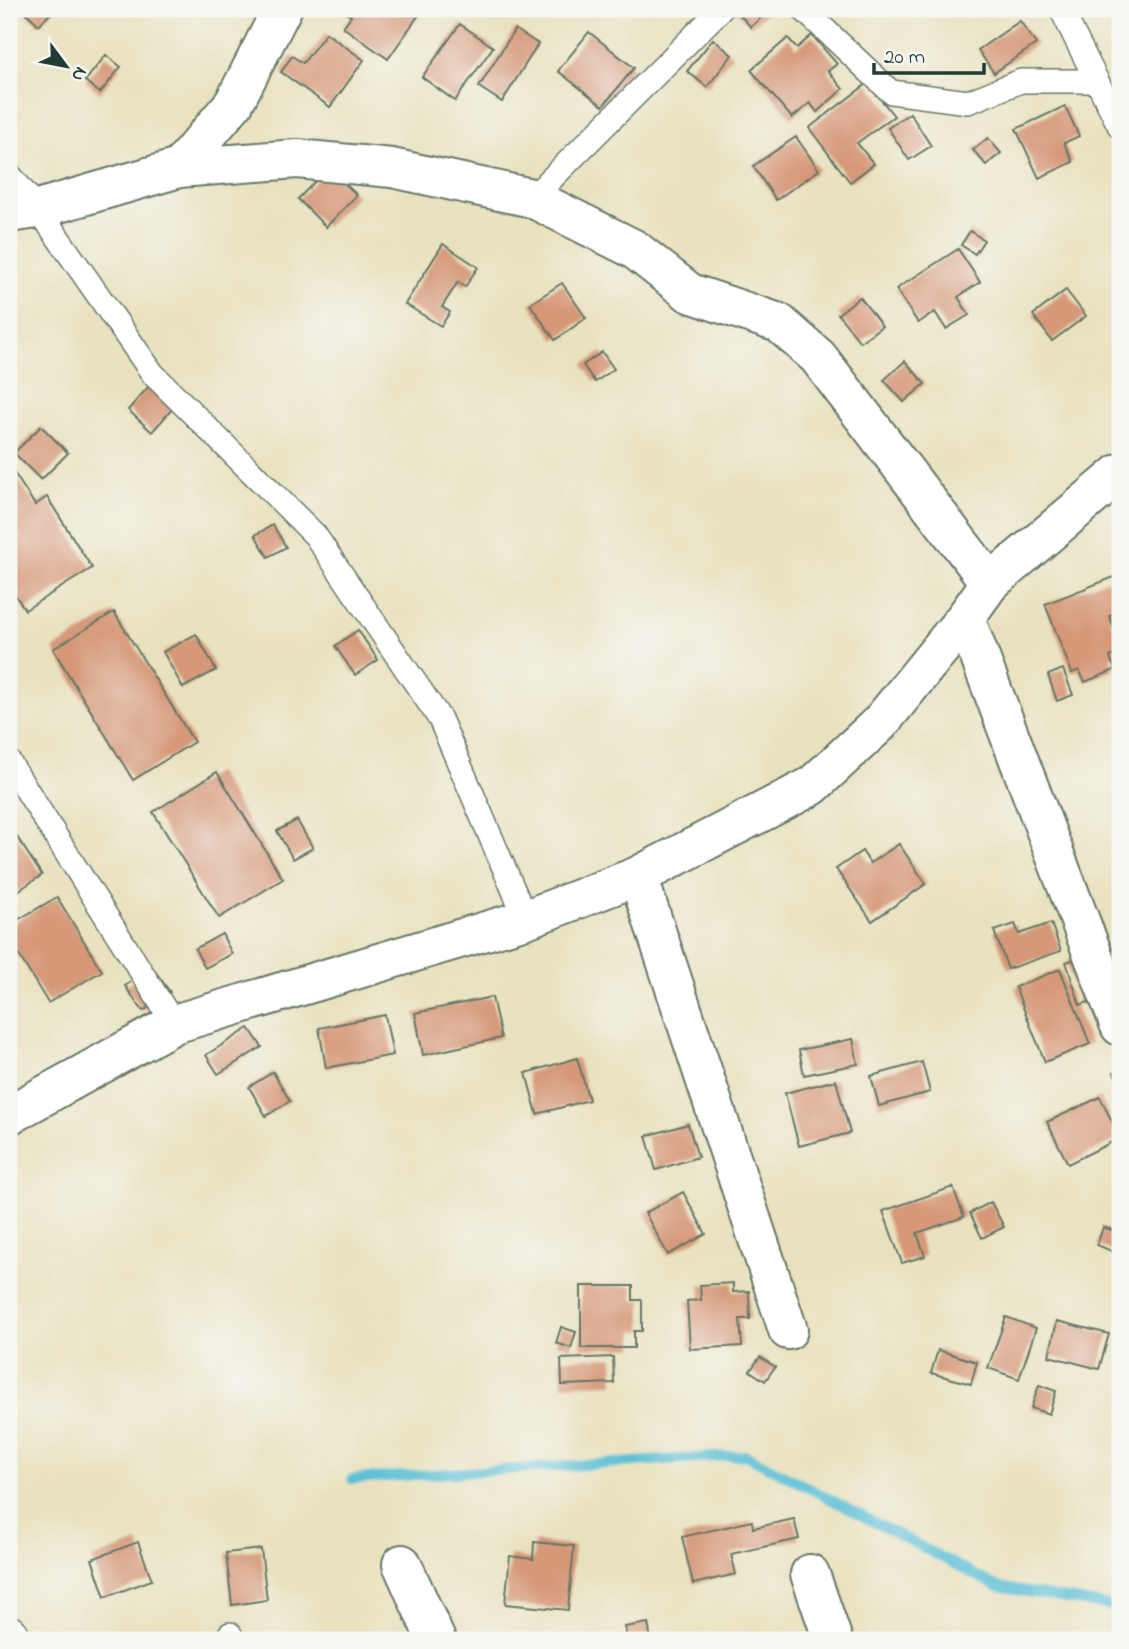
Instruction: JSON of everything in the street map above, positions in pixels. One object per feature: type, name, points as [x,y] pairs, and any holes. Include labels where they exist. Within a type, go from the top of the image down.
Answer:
[{"type":"street","points":[[179,168],[233,103],[282,9]]},
{"type":"street","points":[[23,211],[179,168],[297,159],[393,168],[533,198],[634,248],[690,293],[779,323],[789,331],[818,357],[990,583]]},
{"type":"street","points":[[9,1115],[174,1024],[526,919],[638,876],[812,786],[880,723],[990,583],[1120,473]]},
{"type":"street","points":[[965,618],[1120,1026]]},
{"type":"street","points":[[638,876],[788,1330]]},
{"type":"street","points":[[402,1564],[436,1640]]},
{"type":"street","points":[[810,1574],[833,1640]]},
{"type":"street","points":[[9,1635],[12,1640]]},
{"type":"lane","points":[[533,198],[721,9]]},
{"type":"lane","points":[[803,9],[891,92],[968,102],[1021,81],[1097,81]]},
{"type":"lane","points":[[1061,9],[1120,127]]},
{"type":"lane","points":[[9,174],[23,211],[153,374],[315,535],[331,558],[440,719],[526,919]]},
{"type":"lane","points":[[9,762],[174,1024]]},
{"type":"building","points":[[22,9],[55,9],[39,25]]},
{"type":"building","points":[[340,9],[423,9],[388,59],[343,27],[351,16]]},
{"type":"building","points":[[734,9],[770,9],[751,27]]},
{"type":"building","points":[[1020,21],[1036,44],[994,73],[978,50]]},
{"type":"building","points":[[460,24],[493,47],[455,101],[422,77]]},
{"type":"building","points":[[515,29],[538,44],[502,102],[479,87]]},
{"type":"building","points":[[589,32],[634,68],[603,106],[558,71]]},
{"type":"building","points":[[326,33],[364,60],[330,107],[281,72],[292,56],[303,63]]},
{"type":"building","points":[[812,35],[837,64],[828,71],[843,89],[817,112],[810,103],[792,118],[751,70],[788,38],[797,48]]},
{"type":"building","points":[[713,39],[732,55],[707,87],[687,71]]},
{"type":"building","points":[[106,55],[121,67],[100,93],[85,81]]},
{"type":"building","points":[[868,83],[894,116],[857,143],[874,164],[850,182],[809,128]]},
{"type":"building","points":[[1065,106],[1079,136],[1064,143],[1073,162],[1039,178],[1016,129]]},
{"type":"building","points":[[910,113],[931,146],[909,160],[888,128]]},
{"type":"building","points":[[796,137],[819,170],[776,200],[753,166]]},
{"type":"building","points":[[988,138],[1001,153],[986,165],[973,150]]},
{"type":"building","points":[[328,168],[357,195],[326,227],[298,199]]},
{"type":"building","points":[[970,231],[984,240],[975,254],[961,245]]},
{"type":"building","points":[[443,244],[478,267],[465,287],[458,282],[442,307],[450,312],[441,326],[405,304]]},
{"type":"building","points":[[958,249],[980,282],[958,297],[969,315],[946,329],[935,312],[918,323],[896,289]]},
{"type":"building","points":[[562,283],[586,318],[555,340],[530,304]]},
{"type":"building","points":[[1066,290],[1086,316],[1052,341],[1033,315]]},
{"type":"building","points":[[860,297],[882,326],[860,342],[838,314]]},
{"type":"building","points":[[602,352],[614,369],[595,382],[583,365]]},
{"type":"building","points":[[905,361],[925,384],[904,402],[884,380]]},
{"type":"building","points":[[149,386],[173,408],[152,432],[128,410]]},
{"type":"building","points":[[41,426],[68,453],[41,480],[14,453]]},
{"type":"building","points":[[9,465],[35,505],[47,497],[92,568],[25,610],[9,585]]},
{"type":"building","points":[[273,525],[286,547],[268,557],[255,535]]},
{"type":"building","points":[[1114,577],[1120,594],[1120,612],[1109,616],[1120,644],[1120,653],[1110,657],[1115,670],[1085,682],[1079,670],[1072,673],[1045,604]]},
{"type":"building","points":[[114,612],[194,742],[133,780],[53,649]]},
{"type":"building","points":[[358,630],[378,660],[355,675],[335,646]]},
{"type":"building","points":[[196,634],[216,670],[183,688],[163,652]]},
{"type":"building","points":[[1063,669],[1073,695],[1057,701],[1048,675]]},
{"type":"building","points":[[217,772],[283,879],[219,918],[153,812]]},
{"type":"building","points":[[297,820],[313,848],[293,859],[277,831]]},
{"type":"building","points":[[9,825],[42,875],[9,897]]},
{"type":"building","points":[[899,844],[926,884],[872,921],[836,869],[862,851],[870,863]]},
{"type":"building","points":[[57,897],[102,971],[48,1003],[9,939],[9,925]]},
{"type":"building","points":[[1051,923],[1061,951],[1008,969],[994,931],[1015,924],[1019,934]]},
{"type":"building","points":[[222,934],[232,954],[205,968],[195,949]]},
{"type":"building","points":[[1109,948],[1120,991],[1080,1005],[1066,962]]},
{"type":"building","points":[[152,967],[170,992],[143,1011],[125,986]]},
{"type":"building","points":[[1060,969],[1090,1044],[1045,1062],[1015,987]]},
{"type":"building","points":[[492,997],[501,1038],[423,1055],[415,1013]]},
{"type":"building","points":[[385,1015],[393,1055],[326,1068],[319,1028]]},
{"type":"building","points":[[249,1028],[262,1047],[218,1074],[206,1055]]},
{"type":"building","points":[[853,1039],[858,1064],[804,1075],[799,1050]]},
{"type":"building","points":[[577,1058],[589,1100],[537,1114],[526,1073]]},
{"type":"building","points":[[922,1062],[930,1092],[879,1106],[871,1076]]},
{"type":"building","points":[[1120,1070],[1120,1087],[1114,1072]]},
{"type":"building","points":[[273,1072],[290,1101],[266,1116],[249,1087]]},
{"type":"building","points":[[836,1080],[850,1133],[799,1146],[785,1093]]},
{"type":"building","points":[[1100,1097],[1120,1138],[1068,1164],[1047,1122]]},
{"type":"building","points":[[688,1124],[698,1157],[656,1170],[646,1136]]},
{"type":"building","points":[[953,1187],[964,1217],[917,1233],[925,1256],[902,1263],[883,1211]]},
{"type":"building","points":[[683,1192],[706,1234],[668,1255],[645,1213]]},
{"type":"building","points":[[991,1202],[1004,1227],[982,1238],[970,1213]]},
{"type":"building","points":[[1103,1227],[1120,1233],[1116,1253],[1097,1245]]},
{"type":"building","points":[[733,1283],[733,1292],[749,1291],[750,1319],[740,1319],[742,1346],[690,1349],[687,1301],[701,1300],[700,1285]]},
{"type":"building","points":[[581,1286],[633,1286],[633,1300],[642,1300],[642,1331],[634,1331],[634,1348],[581,1348]]},
{"type":"building","points":[[1006,1317],[1036,1328],[1019,1379],[988,1368]]},
{"type":"building","points":[[1057,1321],[1109,1334],[1099,1369],[1049,1356]]},
{"type":"building","points":[[561,1327],[576,1332],[571,1348],[556,1343]]},
{"type":"building","points":[[938,1350],[977,1362],[971,1384],[931,1373]]},
{"type":"building","points":[[613,1357],[614,1383],[562,1385],[561,1359]]},
{"type":"building","points":[[760,1357],[775,1367],[765,1381],[750,1371]]},
{"type":"building","points":[[1039,1385],[1056,1391],[1049,1414],[1031,1408]]},
{"type":"building","points":[[794,1519],[799,1539],[731,1554],[736,1574],[693,1584],[682,1537],[752,1521],[753,1528]]},
{"type":"building","points":[[138,1542],[152,1580],[105,1597],[92,1559]]},
{"type":"building","points":[[534,1542],[574,1546],[568,1610],[505,1604],[510,1556],[533,1559]]},
{"type":"building","points":[[261,1549],[267,1600],[232,1605],[226,1553]]},
{"type":"building","points":[[648,1623],[651,1640],[627,1640],[625,1627]]},
{"type":"building","points":[[949,1635],[950,1640],[926,1640],[926,1637]]},
{"type":"waterway","points":[[352,1479],[746,1455],[998,1587],[1120,1608]]}]
